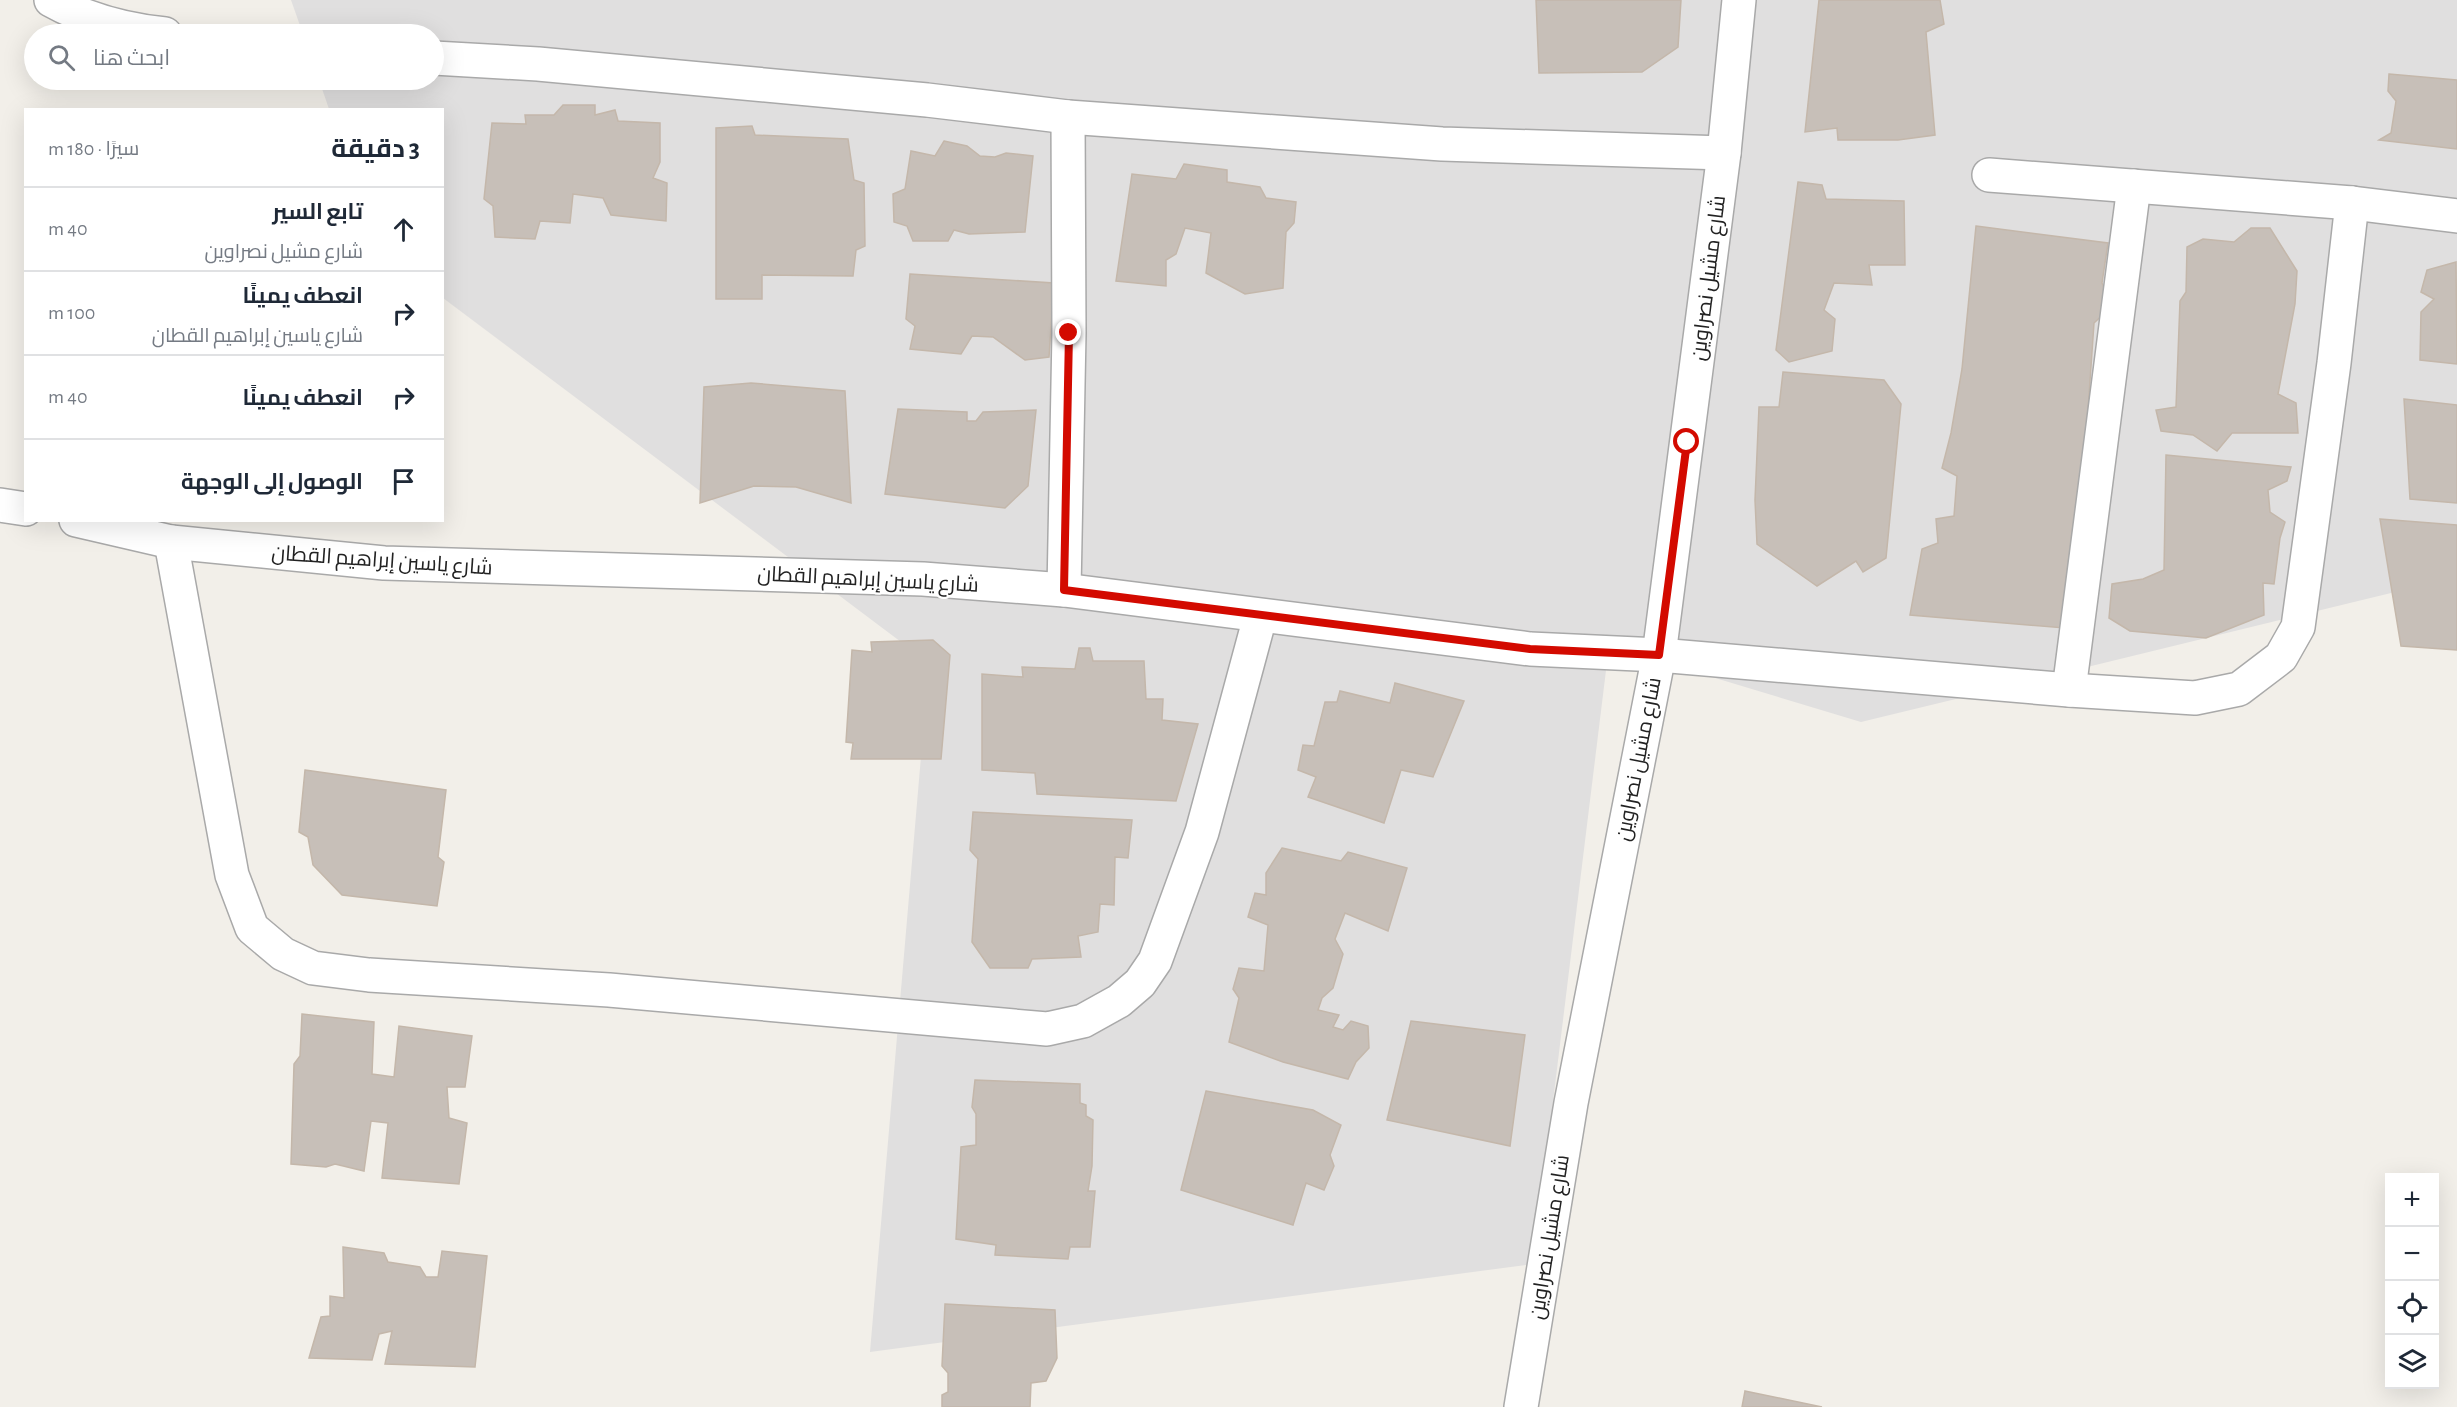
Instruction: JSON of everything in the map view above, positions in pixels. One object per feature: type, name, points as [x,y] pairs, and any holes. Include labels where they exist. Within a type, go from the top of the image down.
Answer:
[{"type":"street","points":[[51,0],[70,11],[113,24]]},
{"type":"street","name":"شارع مشيل نصراوين","points":[[1521,1407],[1571,1104],[1659,655],[1724,153],[1739,0]]},
{"type":"street","points":[[444,59],[538,64],[927,100],[1068,117],[1442,144],[1724,153]]},
{"type":"street","points":[[1064,590],[1069,333],[1068,117]]},
{"type":"street","points":[[1989,175],[2352,203],[2457,216]]},
{"type":"street","points":[[2069,690],[2134,186]]},
{"type":"street","name":"شارع ياسين إبراهيم القطان","points":[[85,522],[171,542],[384,563],[923,579],[1064,590],[1530,649],[1659,655],[2069,690],[2195,698],[2239,689],[2281,657],[2298,627],[2334,363],[2352,203]]},
{"type":"street","points":[[0,505],[24,509]]},
{"type":"street","points":[[171,542],[232,875],[252,928],[283,954],[313,968],[369,975],[609,990],[1047,1029],[1083,1021],[1119,1001],[1140,983],[1155,961],[1202,832],[1260,616]]},
{"type":"shaded area","points":[[291,0],[2457,0],[2457,577],[1861,722],[1609,646],[1533,1264],[870,1352],[929,663],[444,299],[444,108],[329,108],[322,90],[444,90],[444,24],[299,24]]},
{"type":"building","points":[[1536,0],[1681,0],[1678,47],[1642,72],[1539,73]]},
{"type":"building","points":[[1819,0],[1940,0],[1944,24],[1926,32],[1935,135],[1898,140],[1838,140],[1837,128],[1805,132]]},
{"type":"building","points":[[2389,74],[2457,80],[2457,149],[2379,140],[2391,133],[2396,101],[2388,91]]},
{"type":"building","points":[[563,105],[595,105],[595,115],[615,110],[618,121],[660,123],[660,162],[653,178],[667,183],[666,221],[611,215],[603,198],[573,194],[570,223],[540,221],[535,239],[495,237],[493,206],[484,199],[492,123],[526,124],[525,115],[554,115]]},
{"type":"building","points":[[752,126],[755,135],[848,139],[854,180],[864,183],[865,246],[856,250],[853,276],[762,275],[762,299],[716,299],[716,128]]},
{"type":"building","points":[[944,141],[967,146],[980,156],[995,157],[1006,153],[1033,156],[1025,232],[969,234],[954,230],[948,241],[913,241],[907,226],[894,222],[893,194],[905,189],[911,151],[935,156]]},
{"type":"building","points":[[1184,164],[1227,170],[1227,182],[1260,187],[1266,198],[1296,202],[1294,223],[1286,232],[1283,288],[1245,294],[1206,273],[1211,233],[1185,228],[1176,254],[1166,260],[1166,286],[1116,281],[1132,174],[1176,179]]},
{"type":"building","points":[[1798,182],[1822,185],[1826,199],[1904,201],[1905,265],[1869,265],[1872,285],[1834,283],[1824,310],[1835,319],[1832,351],[1789,362],[1776,350]]},
{"type":"building","points":[[1976,226],[2108,243],[2102,283],[2112,306],[2094,323],[2087,424],[2065,628],[1910,615],[1922,549],[1938,543],[1936,519],[1954,516],[1957,476],[1942,468],[1951,433],[1962,369]]},
{"type":"building","points":[[2251,228],[2270,228],[2297,271],[2295,304],[2278,394],[2296,403],[2298,433],[2232,433],[2217,451],[2193,435],[2161,431],[2156,410],[2176,407],[2180,301],[2186,292],[2187,247],[2203,239],[2234,242]]},
{"type":"building","points":[[2456,262],[2457,364],[2420,360],[2421,312],[2434,299],[2421,292],[2427,270]]},
{"type":"building","points":[[910,274],[1054,283],[1049,357],[1025,360],[993,337],[972,336],[961,354],[910,349],[915,326],[906,319]]},
{"type":"building","points":[[1783,372],[1884,380],[1901,404],[1886,558],[1863,572],[1856,561],[1817,586],[1757,544],[1755,500],[1759,407],[1779,407]]},
{"type":"building","points":[[751,383],[845,391],[851,503],[796,487],[754,486],[700,503],[704,387]]},
{"type":"building","points":[[2404,399],[2457,405],[2457,503],[2410,499]]},
{"type":"building","points":[[898,409],[967,412],[967,421],[976,421],[983,412],[1036,410],[1028,486],[1005,508],[885,494]]},
{"type":"building","points":[[2166,455],[2291,467],[2287,481],[2268,490],[2270,512],[2285,522],[2280,538],[2274,584],[2263,583],[2264,615],[2206,638],[2130,631],[2109,618],[2112,584],[2143,579],[2164,570]]},
{"type":"building","points":[[2380,519],[2457,525],[2457,650],[2401,646]]},
{"type":"building","points":[[933,640],[950,655],[941,759],[851,759],[853,743],[846,742],[852,650],[872,652],[871,642]]},
{"type":"building","points":[[1079,648],[1090,648],[1093,661],[1144,661],[1146,699],[1163,699],[1162,720],[1198,724],[1176,801],[1037,794],[1035,773],[982,770],[982,674],[1023,677],[1022,667],[1075,669]]},
{"type":"building","points":[[1395,683],[1464,701],[1433,777],[1401,770],[1384,823],[1308,797],[1316,777],[1298,770],[1303,745],[1314,746],[1325,702],[1337,702],[1340,691],[1390,703]]},
{"type":"building","points":[[305,770],[446,790],[438,857],[444,862],[437,906],[342,895],[313,865],[308,837],[299,832]]},
{"type":"building","points":[[973,812],[1132,820],[1128,858],[1115,857],[1114,905],[1100,904],[1098,932],[1078,936],[1081,957],[1032,959],[1028,968],[990,968],[972,942],[978,859],[970,850]]},
{"type":"building","points":[[1282,848],[1341,861],[1348,852],[1407,868],[1388,931],[1345,913],[1335,939],[1343,954],[1333,988],[1322,998],[1318,1010],[1339,1015],[1333,1027],[1343,1030],[1351,1021],[1368,1026],[1369,1048],[1356,1062],[1348,1079],[1283,1062],[1229,1042],[1239,998],[1233,989],[1239,968],[1264,971],[1268,925],[1248,917],[1255,893],[1266,895],[1266,873]]},
{"type":"building","points":[[302,1014],[374,1022],[372,1074],[394,1077],[399,1026],[472,1036],[465,1087],[447,1087],[449,1118],[467,1123],[459,1184],[382,1178],[388,1123],[371,1121],[364,1171],[335,1164],[326,1167],[291,1164],[294,1064],[300,1056]]},
{"type":"building","points":[[1411,1021],[1525,1035],[1510,1146],[1387,1120]]},
{"type":"building","points":[[975,1080],[1080,1084],[1080,1103],[1086,1105],[1086,1116],[1093,1120],[1092,1166],[1088,1191],[1095,1191],[1090,1247],[1070,1247],[1068,1259],[995,1255],[996,1245],[956,1239],[961,1147],[976,1145],[976,1114],[972,1107]]},
{"type":"building","points":[[1206,1091],[1313,1110],[1341,1125],[1330,1155],[1334,1166],[1324,1190],[1306,1183],[1293,1225],[1181,1190]]},
{"type":"building","points":[[343,1247],[384,1253],[388,1262],[420,1267],[426,1277],[438,1277],[442,1251],[487,1256],[475,1367],[385,1364],[392,1331],[379,1334],[372,1360],[309,1358],[321,1317],[330,1316],[330,1296],[344,1298]]},
{"type":"building","points":[[945,1304],[1055,1310],[1057,1358],[1046,1381],[1031,1383],[1030,1407],[942,1407],[942,1395],[948,1392],[948,1373],[942,1366]]},
{"type":"building","points":[[1745,1391],[1822,1407],[1742,1407]]},
{"type":"route","points":[[1069,333],[1064,590],[1530,649],[1659,655],[1687,442]]}]
